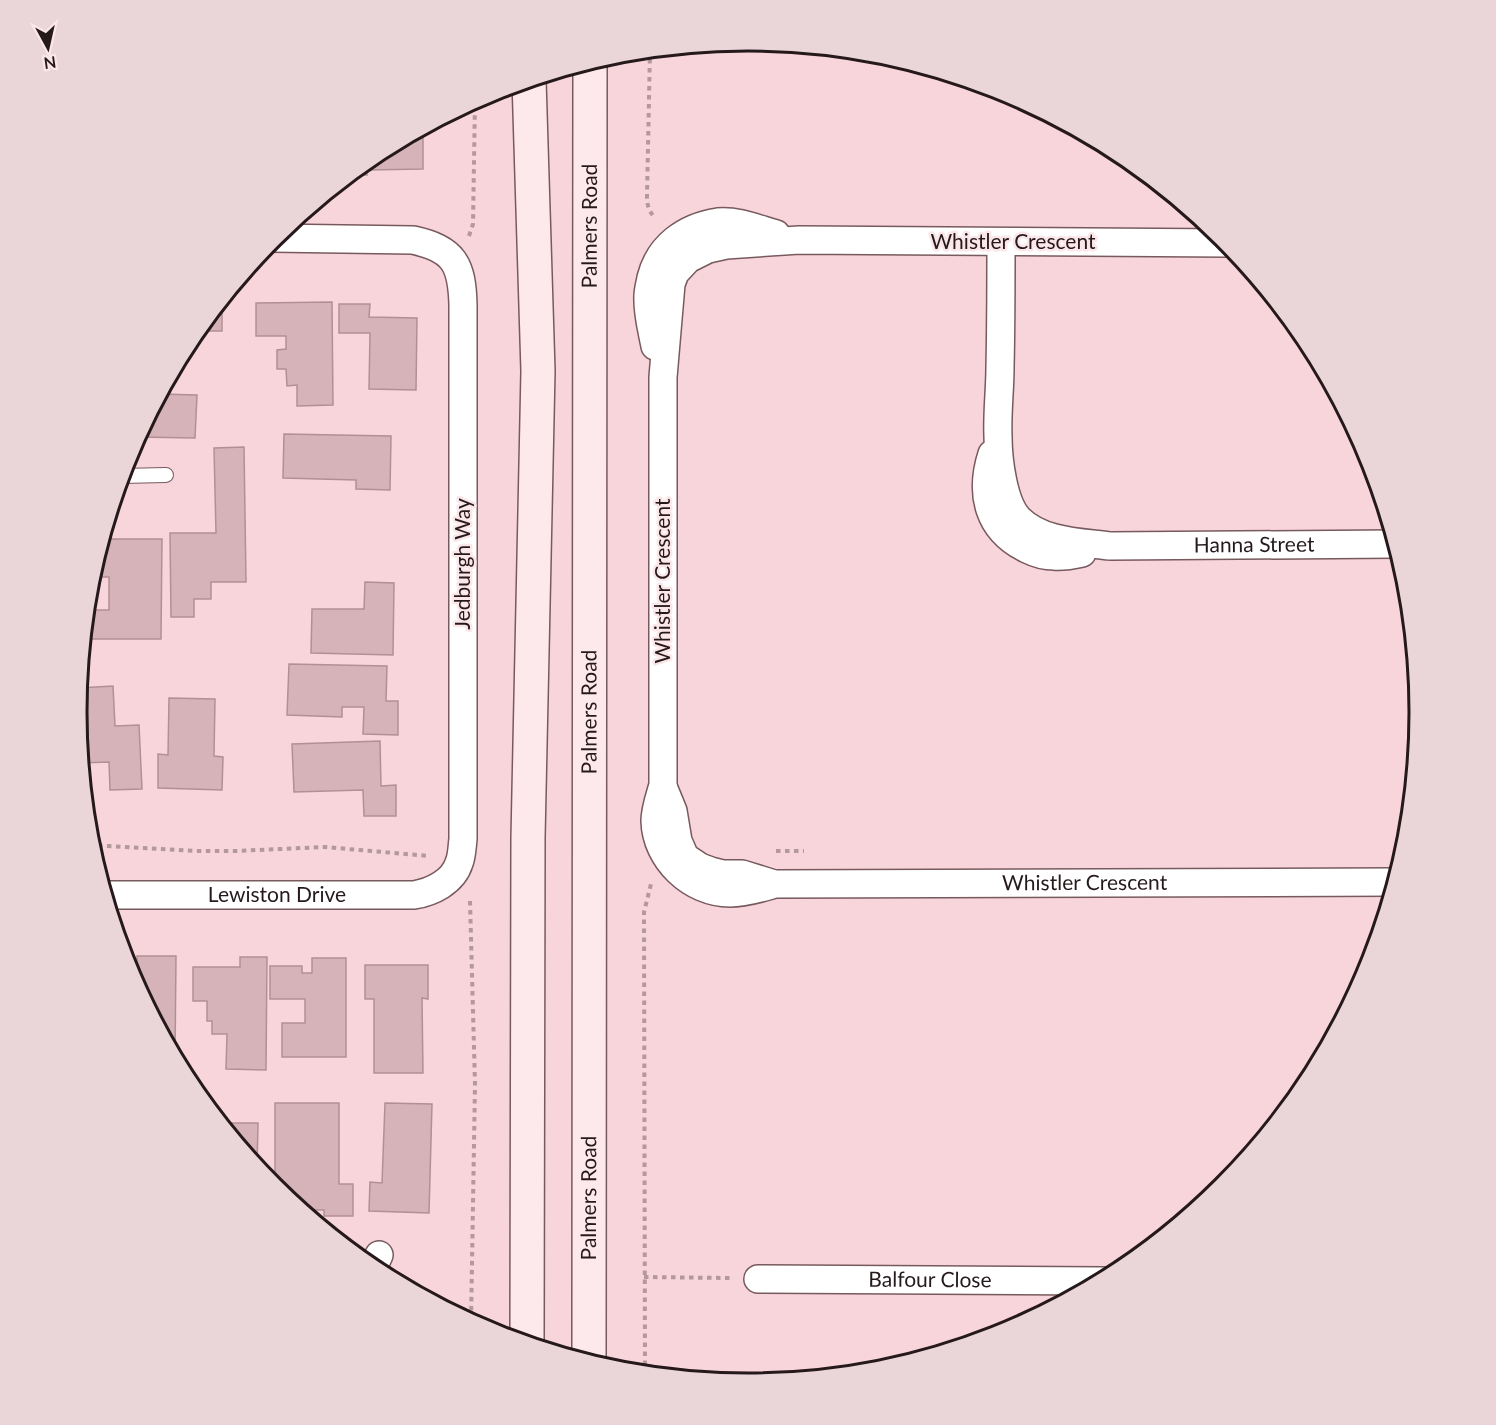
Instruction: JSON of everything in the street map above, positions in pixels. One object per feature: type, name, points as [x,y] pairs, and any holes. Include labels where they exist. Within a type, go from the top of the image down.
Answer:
[{"type":"main road","name":"Palmers Road","points":[[589,1354],[590,71]]},
{"type":"main road","points":[[527,1336],[528,838],[538,371],[529,88]]},
{"type":"street","name":"Whistler Crescent","points":[[663,377],[650,322],[648,294],[660,256],[670,243],[700,227],[719,222],[739,224],[799,240]]},
{"type":"street","points":[[287,238],[413,240],[428,243],[446,253]]},
{"type":"street","name":"Whistler Crescent","points":[[1214,243],[799,240],[726,245],[708,249],[688,259],[675,273],[671,284],[663,377],[663,785],[673,811],[678,841],[685,856],[700,867],[723,874],[742,874],[775,884],[1387,882]]},
{"type":"street","name":"Hanna Street","points":[[1001,242],[998,436],[987,469],[985,488],[988,503],[999,528],[1015,543],[1035,553],[1053,556],[1073,555],[1112,546],[1388,544]]},
{"type":"street","name":"Jedburgh Way","points":[[446,253],[461,274],[463,305],[463,840],[453,873]]},
{"type":"street","name":"Lewiston Drive","points":[[112,895],[414,895],[433,890],[453,873]]},
{"type":"street","name":"Balfour Close","points":[[758,1280],[1086,1281]]},
{"type":"lane","points":[[131,476],[166,476]]},
{"type":"path","points":[[650,59],[647,206],[675,239]]},
{"type":"path","points":[[446,253],[465,242],[471,234],[475,110]]},
{"type":"path","points":[[100,846],[196,851],[325,847],[444,856],[453,873],[468,889],[472,928],[475,1084],[471,1313]]},
{"type":"path","points":[[645,1365],[644,912],[650,886],[655,876]]},
{"type":"path","points":[[644,1277],[713,1276],[758,1280]]},
{"type":"building","points":[[423,137],[423,169],[369,170]]},
{"type":"building","points":[[332,302],[333,405],[297,406],[297,385],[287,386],[286,369],[277,369],[277,350],[286,349],[286,336],[256,336],[256,303]]},
{"type":"building","points":[[339,304],[370,304],[369,317],[417,318],[416,390],[369,389],[370,333],[339,333]]},
{"type":"building","points":[[222,311],[222,331],[208,331]]},
{"type":"building","points":[[169,394],[197,395],[195,438],[147,437]]},
{"type":"building","points":[[284,434],[391,436],[390,490],[356,489],[356,480],[283,478]]},
{"type":"building","points":[[244,447],[246,582],[211,582],[211,599],[194,599],[194,617],[171,617],[170,533],[216,533],[214,448]]},
{"type":"building","points":[[110,539],[162,539],[161,639],[91,639],[95,610],[109,610],[109,577],[100,577]]},
{"type":"building","points":[[365,582],[394,583],[393,655],[311,653],[312,609],[364,609]]},
{"type":"building","points":[[289,664],[387,666],[386,701],[398,701],[398,735],[363,734],[364,707],[342,707],[342,717],[287,715]]},
{"type":"building","points":[[113,686],[115,726],[139,725],[142,789],[110,790],[109,762],[89,763],[88,687]]},
{"type":"building","points":[[169,698],[215,699],[214,756],[223,757],[222,790],[158,788],[158,754],[168,755]]},
{"type":"building","points":[[380,741],[381,786],[396,785],[396,816],[364,816],[363,790],[294,792],[292,744]]},
{"type":"building","points":[[137,956],[176,956],[175,1043],[155,1005],[137,963]]},
{"type":"building","points":[[240,957],[267,957],[266,1070],[226,1069],[227,1034],[212,1034],[212,1021],[207,1021],[207,1001],[193,1001],[193,967],[240,967]]},
{"type":"building","points":[[312,958],[346,958],[346,1057],[282,1057],[282,1023],[305,1023],[305,999],[270,999],[270,966],[302,966],[302,973],[312,973]]},
{"type":"building","points":[[365,965],[428,965],[428,999],[422,998],[423,1073],[374,1073],[374,999],[365,999]]},
{"type":"building","points":[[275,1103],[339,1103],[339,1184],[353,1184],[353,1216],[324,1216],[324,1210],[312,1210],[275,1175]]},
{"type":"building","points":[[385,1103],[432,1104],[429,1213],[369,1211],[370,1182],[382,1183]]},
{"type":"building","points":[[230,1123],[258,1123],[257,1156]]}]
